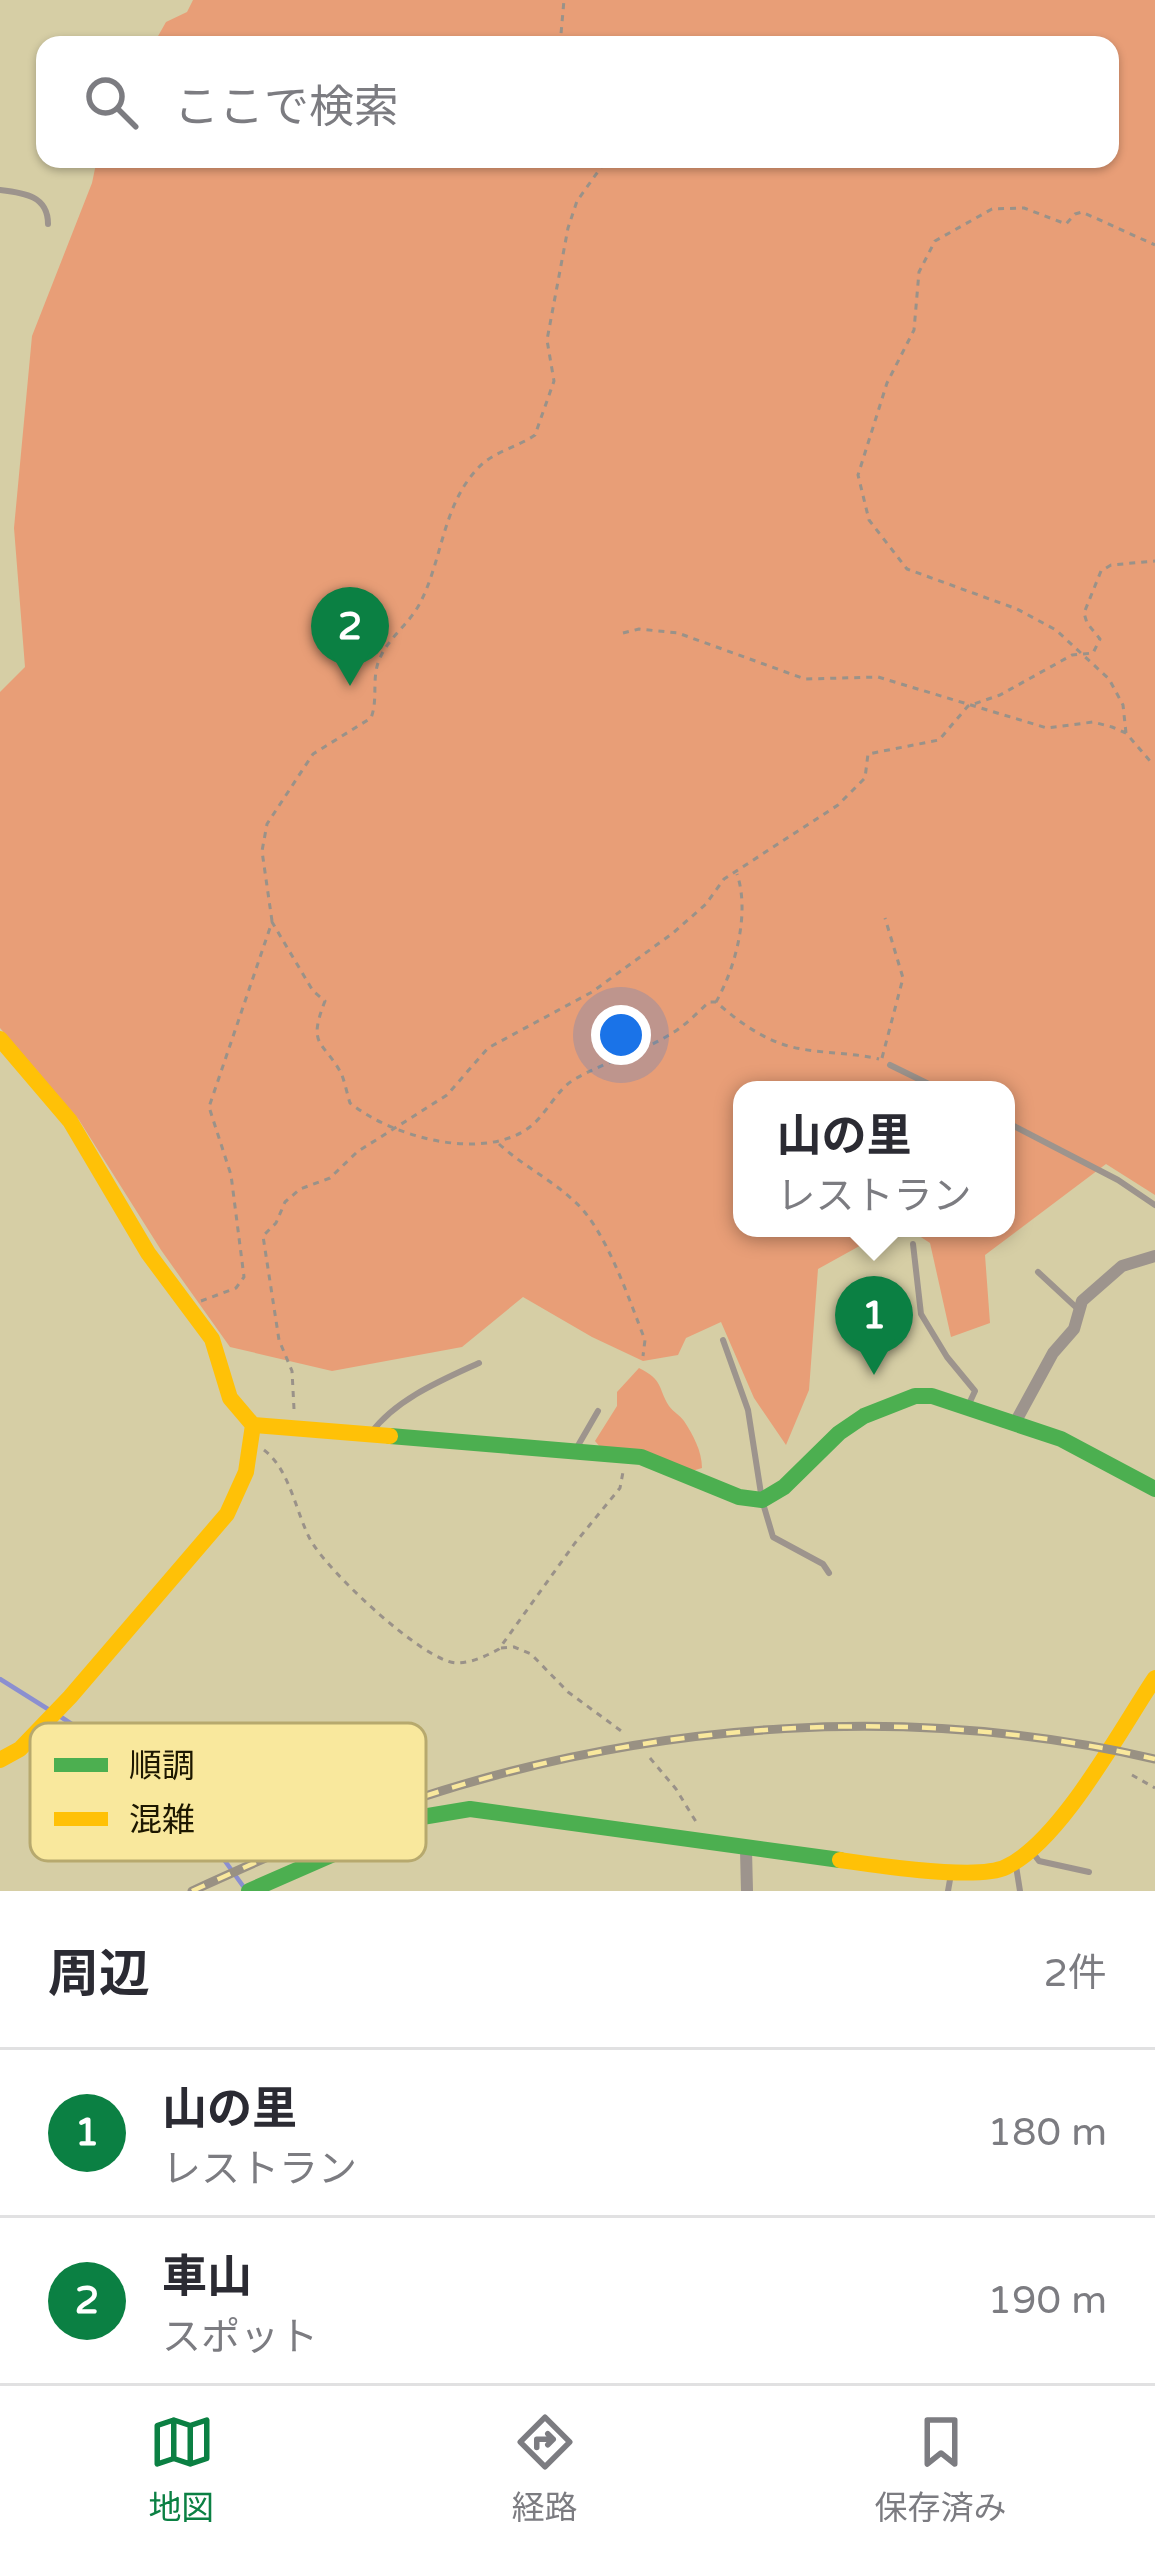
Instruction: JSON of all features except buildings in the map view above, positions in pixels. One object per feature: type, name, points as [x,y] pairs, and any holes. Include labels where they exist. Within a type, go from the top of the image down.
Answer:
[{"type":"street","points":[[0,1039],[70,1121],[148,1253],[212,1340],[230,1398],[253,1425],[653,1460],[739,1497],[762,1500],[784,1487],[839,1433],[879,1408],[915,1396],[932,1396],[1016,1421],[1155,1489]]},
{"type":"street","points":[[1016,1421],[1053,1353],[1074,1329],[1082,1301],[1122,1266],[1155,1256]]},
{"type":"street","points":[[45,1723],[227,1514],[246,1472],[253,1425]]},
{"type":"street","points":[[426,1816],[470,1809],[746,1850],[951,1871],[1005,1868],[1052,1831],[1155,1678]]},
{"type":"street","points":[[0,1760],[30,1739]]},
{"type":"street","points":[[746,1850],[747,1891]]},
{"type":"street","points":[[255,1888],[317,1861]]},
{"type":"lane","points":[[0,190],[42,202],[48,210],[48,224]]},
{"type":"lane","points":[[886,1062],[923,1081]]},
{"type":"lane","points":[[1015,1127],[1118,1180],[1155,1205]]},
{"type":"lane","points":[[913,1244],[921,1314],[975,1391],[968,1406]]},
{"type":"lane","points":[[1038,1272],[1079,1310]]},
{"type":"lane","points":[[723,1340],[748,1410],[762,1500],[773,1537],[823,1564],[829,1573]]},
{"type":"lane","points":[[369,1436],[381,1419],[402,1405],[479,1363]]},
{"type":"lane","points":[[574,1452],[598,1411]]},
{"type":"lane","points":[[1031,1850],[1039,1862],[1089,1872]]},
{"type":"lane","points":[[1016,1863],[1020,1891]]},
{"type":"lane","points":[[948,1891],[951,1871]]},
{"type":"path","points":[[561,36],[565,0]]},
{"type":"path","points":[[600,168],[577,200],[568,228],[547,340],[554,381],[535,436],[481,464],[471,478],[448,517],[423,599],[383,650],[375,671],[371,718],[313,754],[267,824],[262,851],[272,922],[313,991],[325,1001],[316,1042],[342,1075],[350,1103],[394,1126],[476,1145],[497,1143],[524,1131],[572,1080],[665,1037],[709,1002],[791,1047],[848,1051],[886,1062],[903,978],[885,918]]},
{"type":"path","points":[[1126,733],[1123,705],[1108,679],[1057,630],[1017,609],[907,569],[869,520],[858,475],[887,383],[914,330],[919,272],[935,241],[992,209],[1024,208],[1066,224],[1082,212],[1155,244]]},
{"type":"path","points":[[291,1429],[292,1371],[279,1340],[262,1237],[276,1223],[285,1202],[300,1189],[329,1178],[357,1151],[447,1095],[488,1048],[592,992],[673,933],[706,904],[724,879],[838,805],[865,778],[868,754],[939,740],[968,706],[1000,695],[1072,655],[1093,653],[1100,639],[1084,613],[1101,571],[1155,561]]},
{"type":"path","points":[[623,633],[639,629],[678,633],[805,679],[878,677],[1047,728],[1093,722],[1126,733],[1155,762]]},
{"type":"path","points":[[716,1002],[732,965],[740,920],[743,893],[736,872]]},
{"type":"path","points":[[188,1304],[236,1288],[244,1277],[231,1175],[209,1107],[272,922]]},
{"type":"path","points":[[497,1143],[575,1201],[596,1229],[645,1340],[643,1355]]},
{"type":"path","points":[[251,1445],[279,1464],[311,1542],[373,1609],[436,1657],[455,1663],[483,1658],[500,1648],[620,1488],[627,1457]]},
{"type":"path","points":[[500,1648],[514,1647],[531,1654],[568,1692],[624,1733]]},
{"type":"path","points":[[650,1758],[708,1841]]},
{"type":"path","points":[[1132,1774],[1155,1788]]},
{"type":"shaded area","points":[[193,0],[1155,0],[1155,1195],[1106,1164],[1015,1232],[1015,1081],[733,1081],[733,1237],[876,1237],[818,1269],[809,1390],[786,1445],[754,1398],[721,1322],[686,1338],[678,1355],[643,1361],[523,1297],[462,1347],[332,1371],[230,1347],[161,1250],[79,1120],[0,1028],[0,692],[25,667],[14,528],[32,336],[95,168],[1119,168],[1119,36],[158,36],[166,22],[187,12]]},
{"type":"shaded area","points":[[921,1237],[1009,1237],[985,1255],[990,1323],[951,1337],[930,1243]]},
{"type":"shaded area","points":[[639,1368],[656,1380],[669,1406],[684,1421],[699,1449],[702,1468],[692,1471],[600,1447],[595,1441],[617,1406],[617,1392]]},
{"type":"waterway","points":[[0,1679],[51,1711]]},
{"type":"waterway","points":[[61,1717],[70,1723]]},
{"type":"waterway","points":[[225,1861],[243,1886]]},
{"type":"railway","points":[[426,1796],[600,1752],[785,1729],[878,1726],[971,1731],[1064,1741],[1155,1759]]},
{"type":"railway","points":[[192,1891],[260,1861]]},
{"type":"traffic: fast","points":[[390,1436],[641,1457],[739,1497],[762,1500],[784,1487],[839,1433],[864,1416],[915,1396],[932,1396],[1061,1439],[1155,1489]]},
{"type":"traffic: fast","points":[[426,1816],[470,1809],[840,1860]]},
{"type":"traffic: fast","points":[[249,1891],[318,1861]]},
{"type":"traffic: slow","points":[[0,1039],[70,1121],[148,1253],[212,1339],[230,1398],[253,1425],[390,1436]]},
{"type":"traffic: slow","points":[[45,1723],[227,1514],[246,1472],[253,1425]]},
{"type":"traffic: slow","points":[[840,1860],[973,1873],[1006,1867],[1027,1854],[1068,1809],[1155,1678]]},
{"type":"traffic: slow","points":[[0,1760],[30,1739]]},
{"type":"place","name":"車山","points":[[350,686]]},
{"type":"place","name":"山の里","points":[[874,1375]]}]
